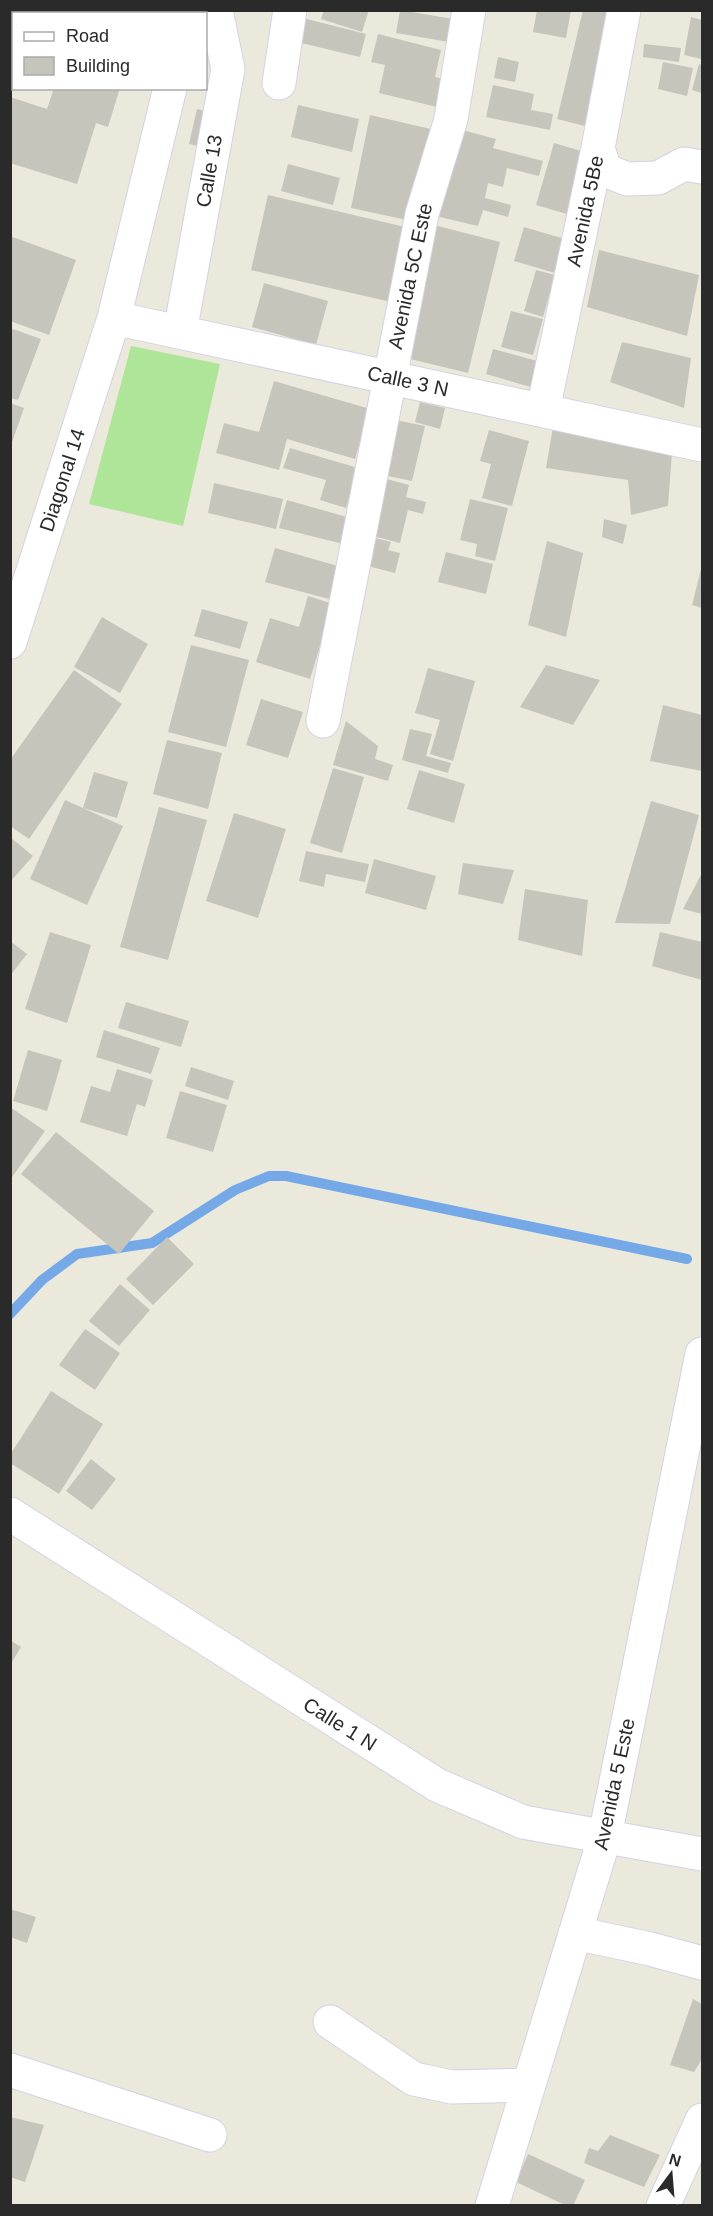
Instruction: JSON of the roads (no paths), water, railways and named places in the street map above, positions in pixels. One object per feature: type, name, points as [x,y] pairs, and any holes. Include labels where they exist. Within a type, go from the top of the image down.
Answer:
[{"type":"street","name":"Calle 13","points":[[180,332],[217,65],[216,10]]},
{"type":"street","points":[[279,83],[290,10]]},
{"type":"street","name":"Avenida 5C Este","points":[[323,721],[422,214],[451,119],[469,10]]},
{"type":"street","name":"Avenida 5Be","points":[[543,410],[598,148],[624,10]]},
{"type":"street","points":[[114,318],[170,90]]},
{"type":"street","points":[[598,148],[605,170],[627,179],[658,178],[684,164],[702,167]]},
{"type":"street","name":"Calle 3 N","points":[[114,318],[543,410],[701,436]]},
{"type":"street","name":"Diagonal 14","points":[[10,642],[114,318]]},
{"type":"street","name":"Avenida 5 Este","points":[[492,2205],[605,1836],[702,1354]]},
{"type":"street","name":"Calle 1 N","points":[[10,1514],[437,1785],[523,1822],[702,1854]]},
{"type":"street","points":[[575,1934],[650,1949],[702,1963]]},
{"type":"street","points":[[330,2022],[414,2079],[453,2087],[528,2085]]},
{"type":"street","points":[[10,2070],[210,2135]]},
{"type":"street","points":[[663,2205],[702,2120]]},
{"type":"waterway","points":[[10,1314],[42,1280],[77,1254],[152,1243],[235,1190],[269,1176],[286,1176],[687,1259]]}]
